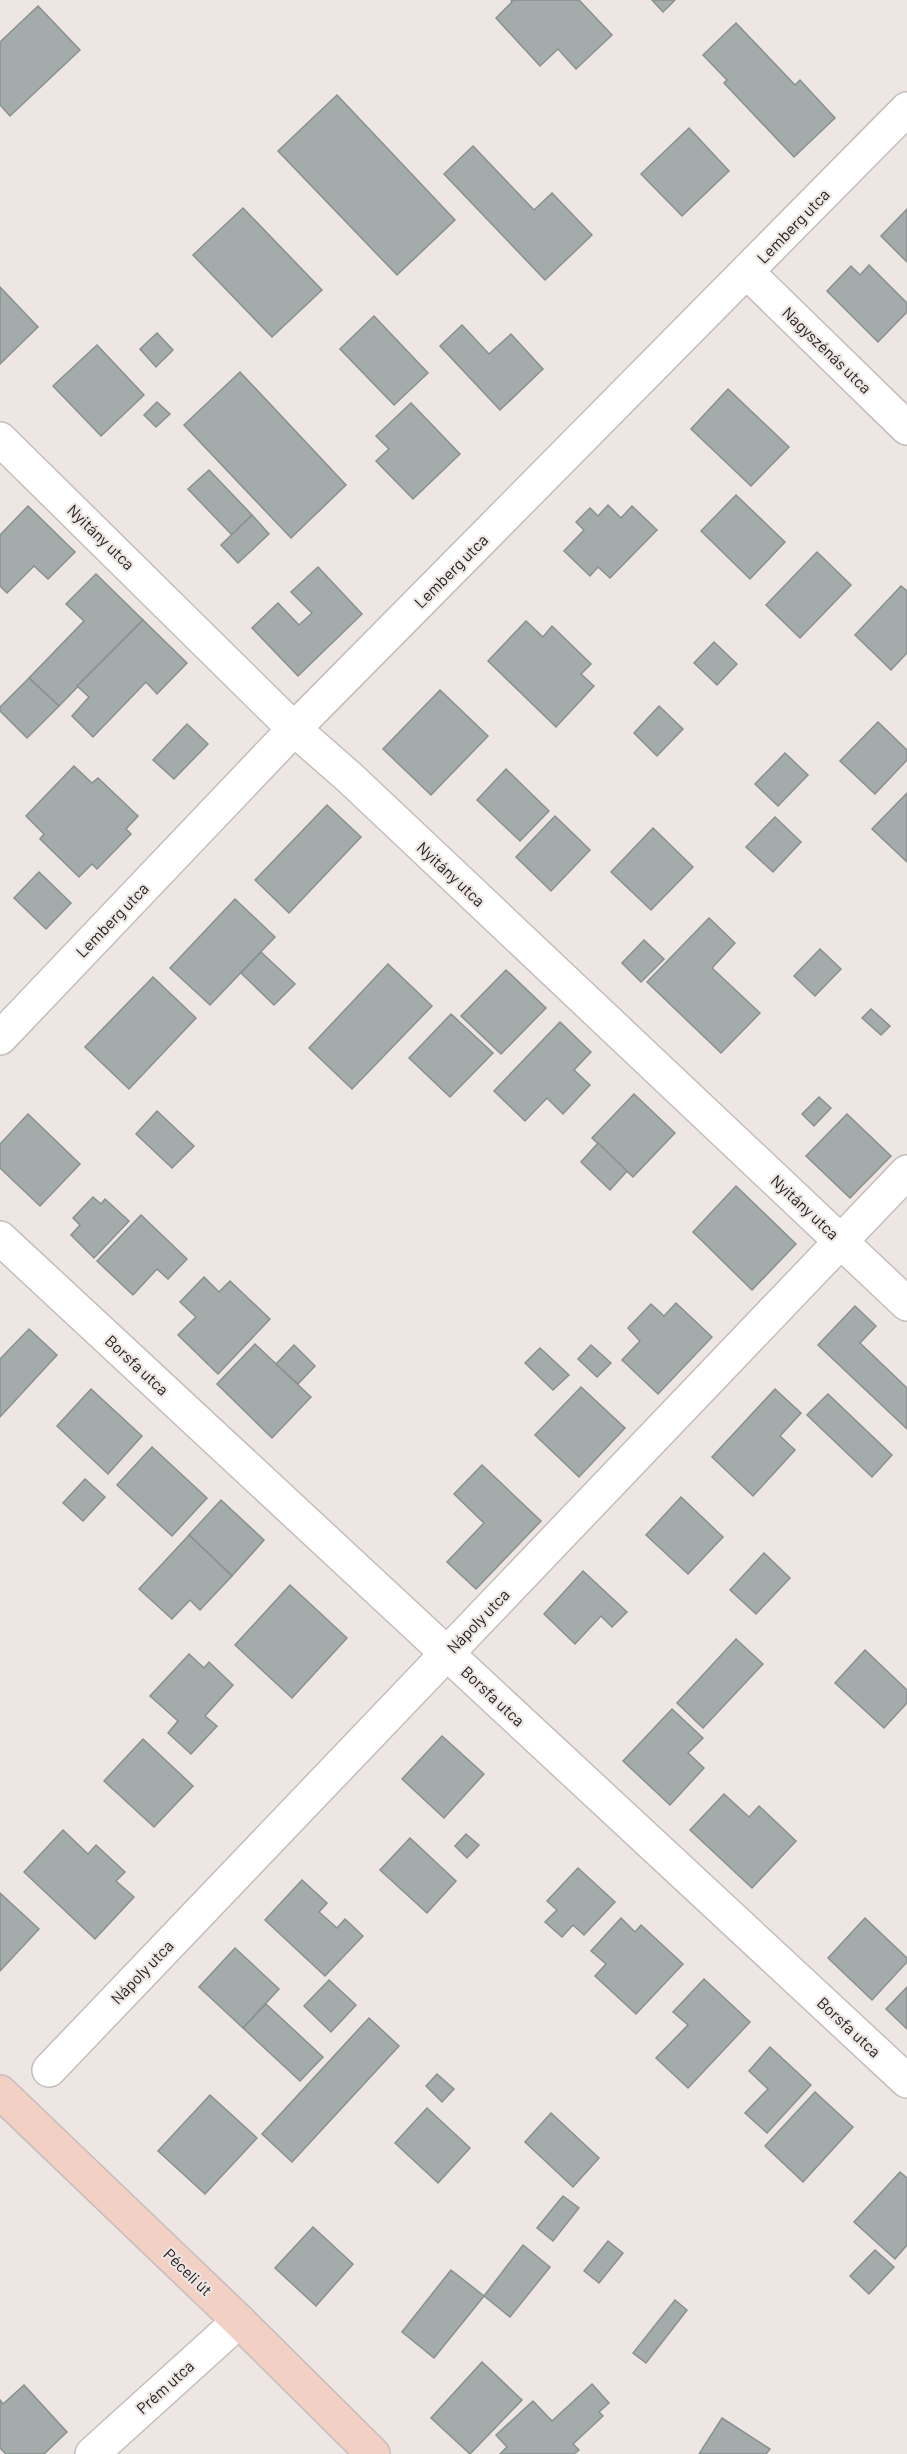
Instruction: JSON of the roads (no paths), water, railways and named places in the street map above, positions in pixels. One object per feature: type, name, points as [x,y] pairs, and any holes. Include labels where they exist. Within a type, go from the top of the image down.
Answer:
[{"type":"main road","name":"Péceli út","points":[[0,2092],[238,2320],[373,2454]]},
{"type":"street","name":"Lemberg utca","points":[[0,1038],[294,729],[907,110]]},
{"type":"street","name":"Nagyszénás utca","points":[[747,272],[907,428]]},
{"type":"street","name":"Nyitány utca","points":[[0,439],[294,729],[349,777],[907,1304]]},
{"type":"street","name":"Nápoly utca","points":[[49,2070],[907,1172]]},
{"type":"street","name":"Borsfa utca","points":[[0,1238],[907,2081]]},
{"type":"street","name":"Prém utca","points":[[92,2454],[238,2320]]}]
